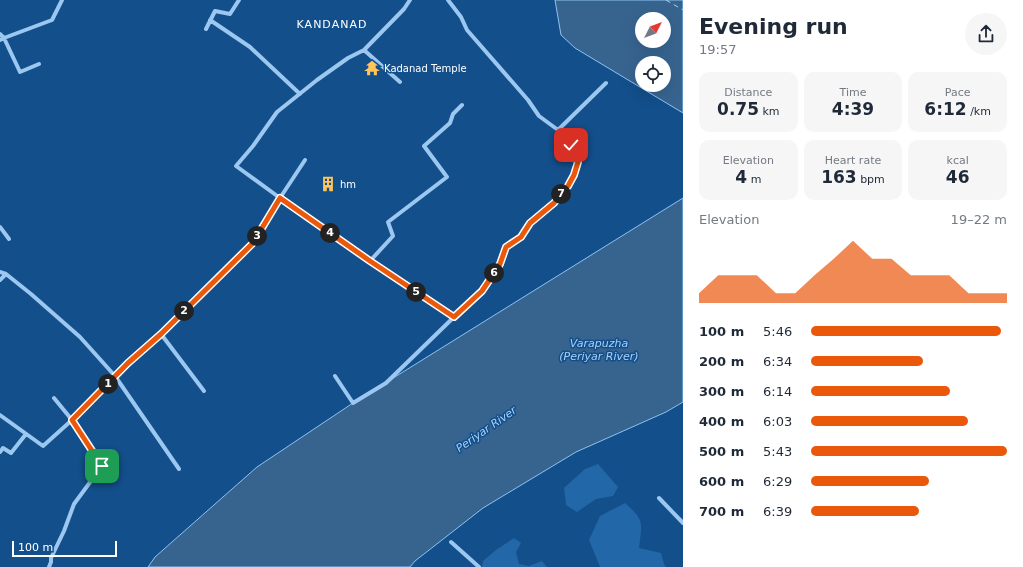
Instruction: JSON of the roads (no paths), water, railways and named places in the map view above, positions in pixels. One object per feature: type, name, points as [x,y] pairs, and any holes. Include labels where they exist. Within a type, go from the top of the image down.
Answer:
[{"type":"street","points":[[2,39],[52,20],[62,0]]},
{"type":"street","points":[[206,29],[215,11],[230,14],[239,0]]},
{"type":"street","points":[[410,0],[399,14],[364,50],[348,58],[277,112],[253,146],[236,166],[370,261],[454,317]]},
{"type":"street","points":[[335,376],[354,404],[386,383],[482,291],[500,264],[506,247],[521,237],[530,223],[554,203],[568,186],[574,175],[578,162],[571,145],[558,130],[539,116],[528,100],[467,30],[461,17],[448,0]]},
{"type":"street","points":[[210,20],[250,46],[300,94]]},
{"type":"street","points":[[0,34],[20,72],[39,64]]},
{"type":"street","points":[[364,50],[400,82]]},
{"type":"street","points":[[558,130],[606,83]]},
{"type":"street","points":[[370,261],[393,236],[388,222],[447,177],[424,146],[450,124],[453,114],[462,105]]},
{"type":"street","points":[[0,415],[43,446],[72,420],[115,376],[161,334],[253,243],[305,160]]},
{"type":"street","points":[[0,227],[9,239]]},
{"type":"street","points":[[0,272],[6,274],[31,294],[80,337],[115,376],[179,469]]},
{"type":"street","points":[[0,280],[6,274]]},
{"type":"street","points":[[161,334],[204,391]]},
{"type":"street","points":[[49,567],[51,558],[64,531],[74,504],[102,466],[72,420],[54,398]]},
{"type":"street","points":[[0,452],[3,448],[11,453],[26,434]]},
{"type":"street","points":[[659,498],[683,523]]},
{"type":"street","points":[[451,542],[479,567]]},
{"type":"water","points":[[555,0],[683,0],[683,113],[648,92],[671,92],[671,56],[635,56],[635,84],[575,48],[561,35]]},
{"type":"water","name":"Varapuzha (Periyar River)","points":[[683,198],[683,402],[666,412],[576,452],[483,508],[415,561],[410,567],[148,567],[155,557],[257,467],[353,403]]},
{"type":"place","name":"Kadanad Temple","points":[[372,68]]},
{"type":"place","name":"hm","points":[[328,184]]},
{"type":"district","name":"KANDANAD","points":[[332,24]]},
{"type":"water label","name":"Periyar River","points":[[486,429]]}]
